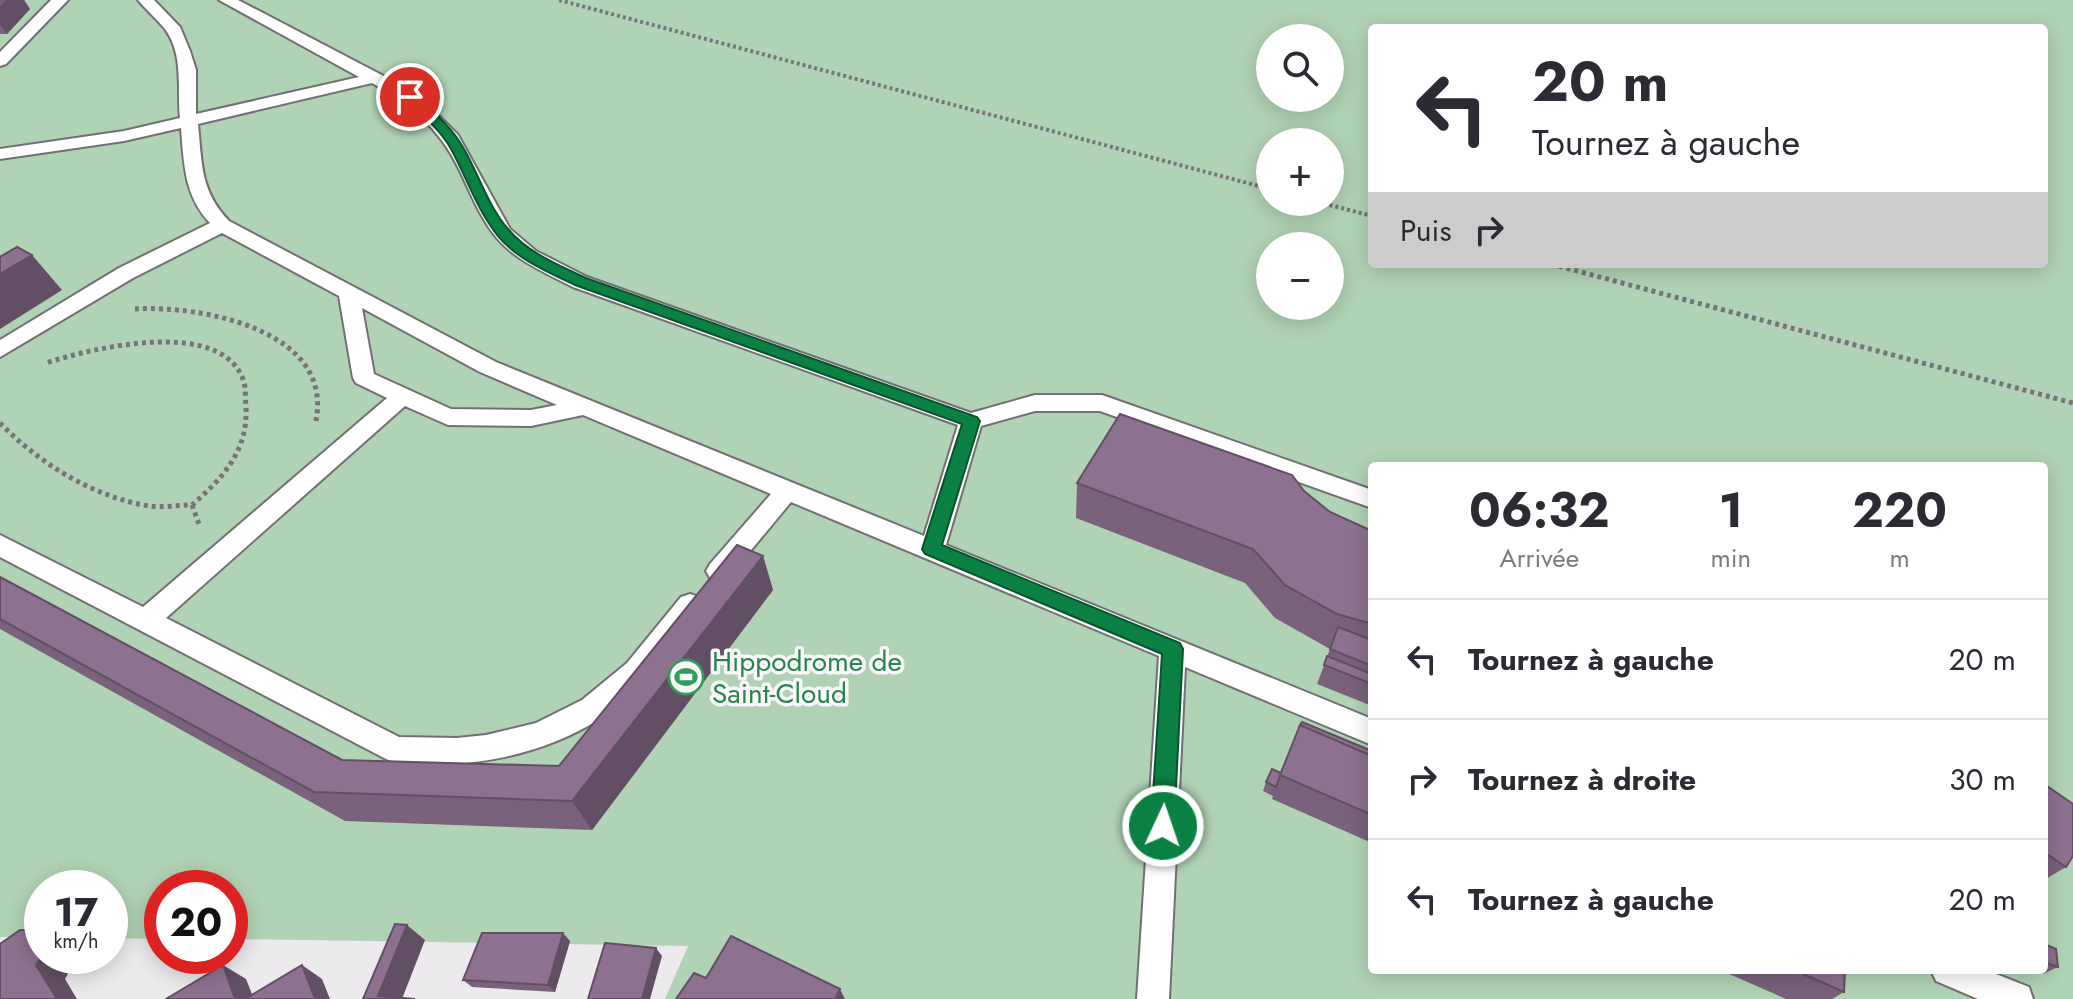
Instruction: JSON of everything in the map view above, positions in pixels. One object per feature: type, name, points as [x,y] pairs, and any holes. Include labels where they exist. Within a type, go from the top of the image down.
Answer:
[{"type":"lane","points":[[0,61],[60,0]]},
{"type":"lane","points":[[146,0],[174,30],[182,51],[188,70],[186,95],[194,177],[204,206],[222,225],[488,367],[1368,730]]},
{"type":"lane","points":[[227,0],[410,97],[434,118],[457,147],[489,214],[505,235],[533,259],[580,282],[971,421],[1020,404],[1064,399],[1102,403],[1368,498]]},
{"type":"lane","points":[[0,154],[124,136],[374,78]]},
{"type":"lane","points":[[0,350],[126,273],[222,225]]},
{"type":"lane","points":[[349,295],[364,378],[448,417],[531,418],[585,407]]},
{"type":"lane","points":[[146,620],[403,396]]},
{"type":"lane","points":[[932,549],[971,421]]},
{"type":"lane","points":[[0,545],[396,750],[447,753],[512,745],[561,727],[618,689],[788,490]]},
{"type":"lane","points":[[1153,999],[1173,649]]},
{"type":"lane","points":[[1957,974],[2017,999]]},
{"type":"path","points":[[559,0],[1256,185]]},
{"type":"path","points":[[1344,209],[1368,215]]},
{"type":"path","points":[[1566,268],[2073,403]]},
{"type":"path","points":[[125,310],[176,307],[205,312],[279,343],[296,354],[315,377],[318,415],[315,427]]},
{"type":"path","points":[[0,423],[17,439],[80,482],[152,506],[192,505],[239,454],[249,394],[242,376],[222,353],[199,344],[137,342],[42,364]]},
{"type":"green space","name":"Hippodrome de Saint-Cloud","points":[[0,0],[2073,0],[2073,999],[665,999],[688,946],[248,939],[248,870],[144,870],[144,939],[128,938],[128,870],[24,870],[24,937],[0,937]]},
{"type":"building","points":[[17,247],[32,255],[0,274],[0,257]]},
{"type":"building","points":[[1120,414],[1292,475],[1304,491],[1330,512],[1368,529],[1368,623],[1337,614],[1285,585],[1253,549],[1077,483]]},
{"type":"building","points":[[737,545],[763,556],[572,801],[314,792],[0,619],[0,577],[342,760],[559,766]]},
{"type":"building","points":[[1338,627],[1368,638],[1368,664],[1330,649]]},
{"type":"building","points":[[1327,656],[1368,672],[1368,682],[1324,665]]},
{"type":"building","points":[[1302,722],[1368,749],[1368,754],[1300,725]]},
{"type":"building","points":[[1300,725],[1368,754],[1368,813],[1280,775]]},
{"type":"building","points":[[1272,769],[1281,773],[1276,787],[1266,782]]},
{"type":"building","points":[[2048,787],[2073,804],[2073,856],[2066,867],[2048,855]]},
{"type":"building","points":[[395,924],[407,925],[378,996],[415,999],[363,999]]},
{"type":"building","points":[[24,930],[24,974],[42,974],[57,999],[0,999],[0,944]]},
{"type":"building","points":[[482,933],[563,933],[548,985],[463,980]]},
{"type":"building","points":[[731,936],[840,989],[835,999],[676,999],[694,973],[706,978]]},
{"type":"building","points":[[605,943],[656,948],[642,999],[588,999]]},
{"type":"building","points":[[2048,946],[2056,949],[2058,967],[2048,963]]},
{"type":"building","points":[[302,965],[315,999],[245,999]]},
{"type":"building","points":[[208,974],[226,974],[235,999],[166,999]]},
{"type":"building","points":[[1803,974],[1845,974],[1844,992]]},
{"type":"place","name":"Hippodrome de Saint-Cloud","points":[[686,677]]},
{"type":"route","points":[[410,97],[434,118],[457,147],[489,214],[505,235],[533,259],[580,282],[971,421],[932,549],[1173,649],[1163,826]]}]
